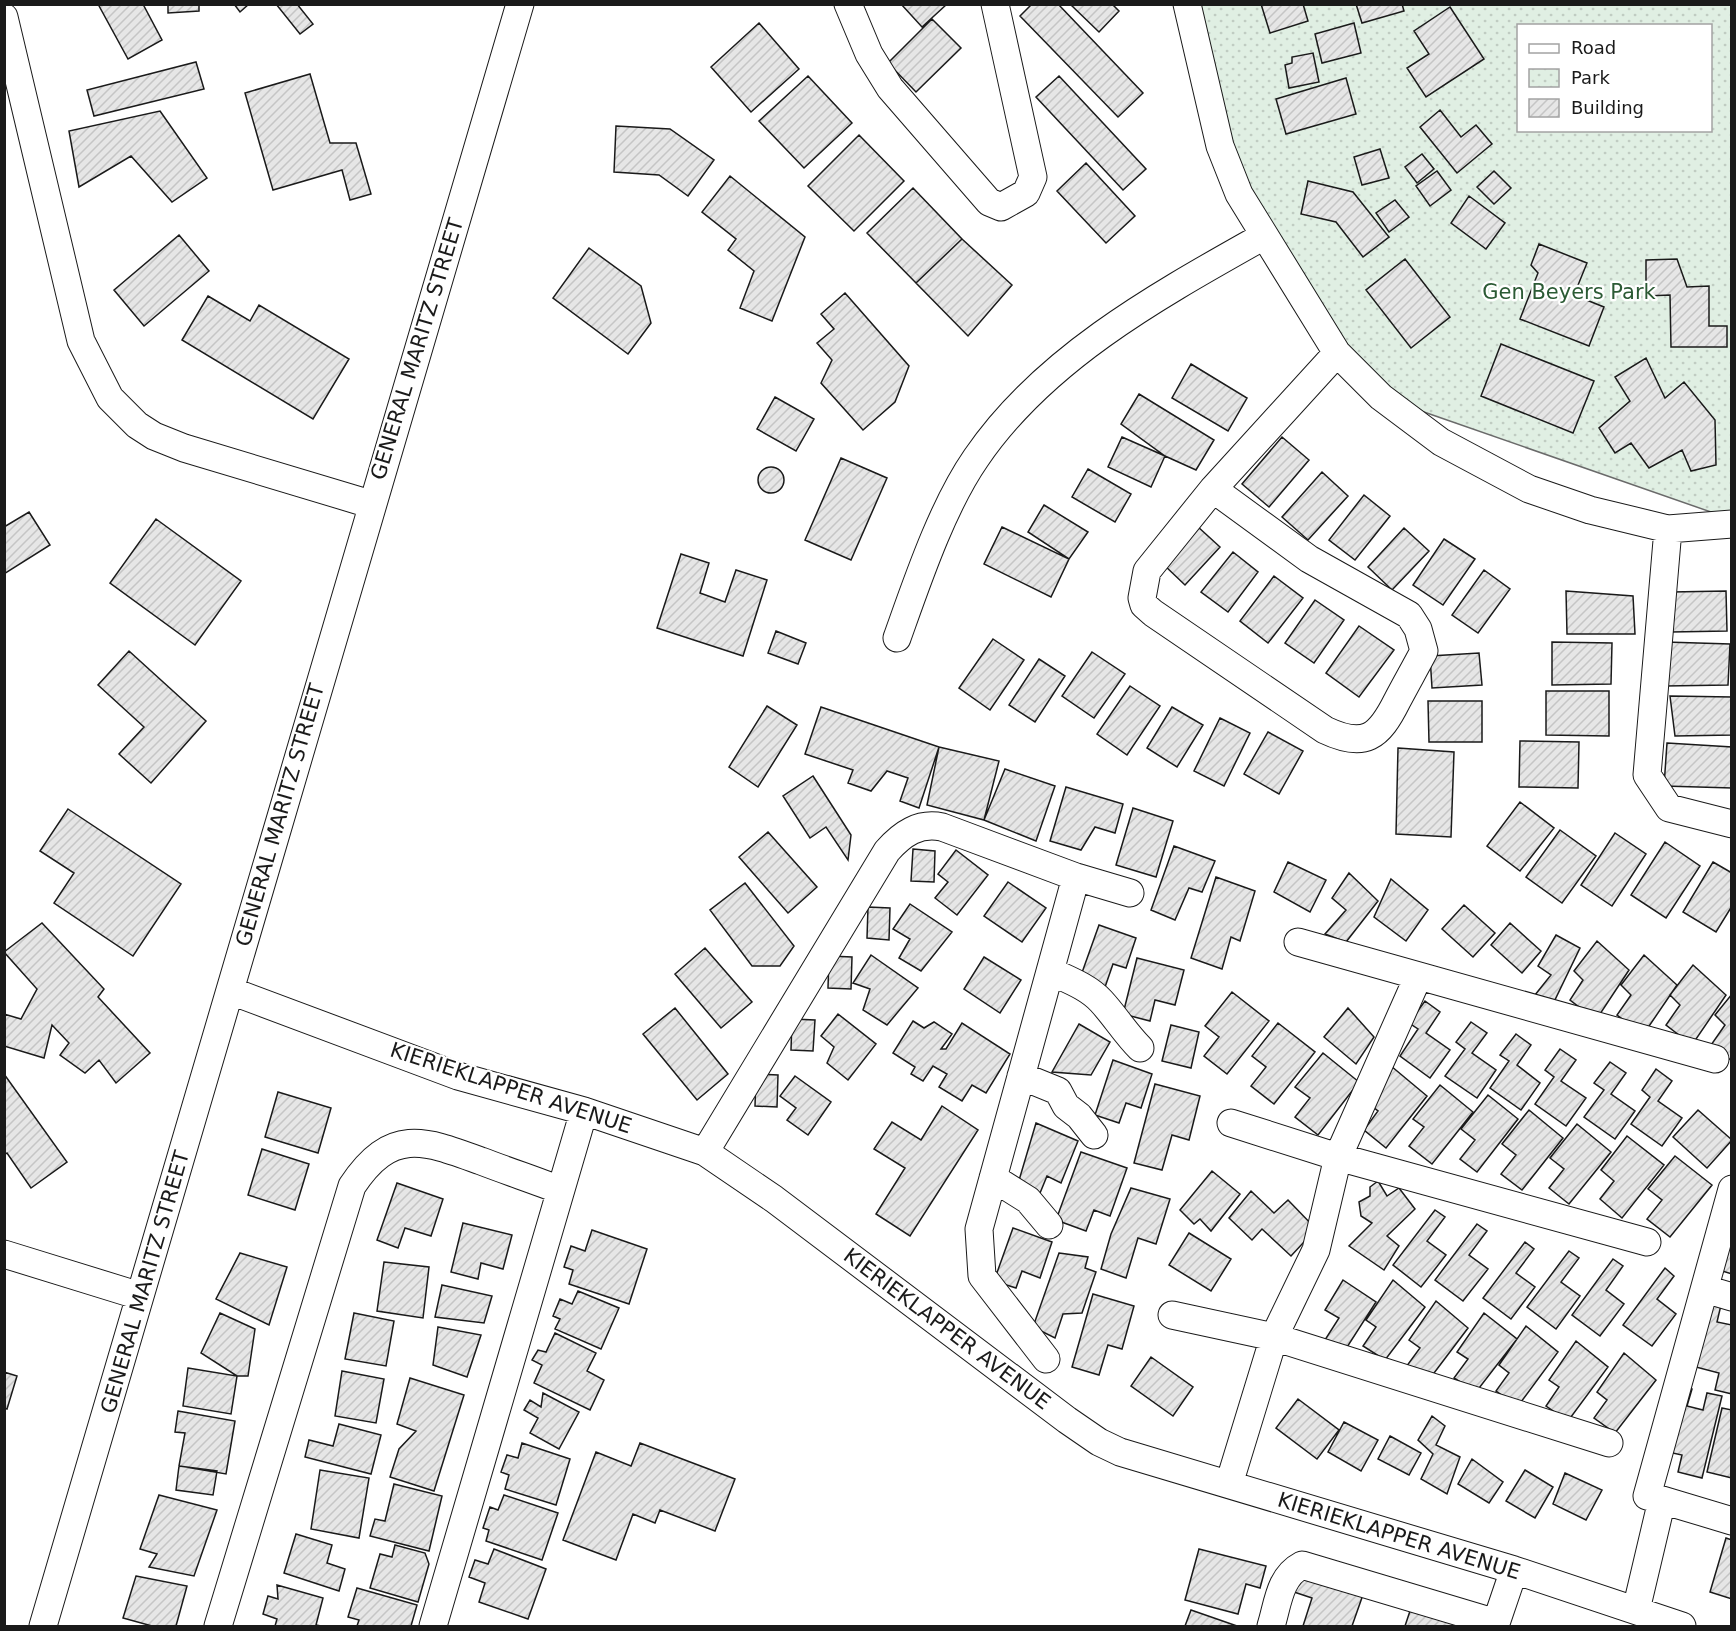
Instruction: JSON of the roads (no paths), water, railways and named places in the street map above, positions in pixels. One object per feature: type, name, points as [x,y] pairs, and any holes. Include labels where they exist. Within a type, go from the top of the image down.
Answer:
[{"type":"street","name":"GENERAL MARITZ STREET","points":[[43,1626],[231,991],[370,504],[520,4]]},
{"type":"street","points":[[848,4],[869,54],[890,88],[989,202],[1001,207],[1026,193],[1033,177],[995,4]]},
{"type":"street","points":[[1187,4],[1220,146],[1239,194],[1263,237],[1337,353],[1381,398],[1441,442],[1493,472],[1529,489],[1590,510],[1668,529],[1731,524]]},
{"type":"street","points":[[4,17],[81,341],[110,398],[137,425],[154,436],[184,448],[370,504]]},
{"type":"street","points":[[897,638],[924,564],[974,460],[1025,398],[1082,351],[1170,289],[1263,237]]},
{"type":"street","points":[[1213,489],[1309,559],[1396,606],[1414,621],[1422,639],[1424,651],[1387,721],[1373,735],[1358,740],[1344,739],[1325,730],[1144,605],[1142,585],[1147,571],[1213,489],[1337,353]]},
{"type":"street","points":[[1668,529],[1647,775],[1669,808],[1731,824]]},
{"type":"street","points":[[705,1152],[887,851],[906,833],[920,826],[942,827],[1076,877],[1130,893]]},
{"type":"street","points":[[1046,1359],[982,1276],[979,1229],[1052,972],[1076,877]]},
{"type":"street","points":[[1298,942],[1715,1059]]},
{"type":"street","points":[[1052,972],[1083,986],[1101,1001],[1123,1031],[1140,1048]]},
{"type":"street","points":[[1228,1484],[1274,1337],[1316,1250],[1338,1157],[1418,977]]},
{"type":"street","name":"KIERIEKLAPPER AVENUE","points":[[231,991],[458,1076],[584,1111],[705,1152],[774,1199],[1099,1442],[1120,1452],[1514,1570],[1682,1626]]},
{"type":"street","points":[[1021,1076],[1058,1091],[1066,1106],[1079,1116],[1094,1135]]},
{"type":"street","points":[[433,1626],[584,1111]]},
{"type":"street","points":[[1231,1123],[1338,1157],[1647,1242]]},
{"type":"street","points":[[218,1626],[352,1186],[361,1172],[372,1160],[394,1147],[431,1143],[560,1190]]},
{"type":"street","points":[[993,1178],[1028,1200],[1049,1225]]},
{"type":"street","points":[[1731,1189],[1647,1496],[1731,1521]]},
{"type":"street","points":[[4,1254],[140,1296]]},
{"type":"street","points":[[1705,1289],[1731,1297]]},
{"type":"street","points":[[1172,1315],[1274,1337],[1609,1443]]},
{"type":"street","points":[[1636,1610],[1662,1500]]},
{"type":"street","points":[[1272,1626],[1284,1580],[1292,1570],[1302,1565],[1495,1624],[1514,1570]]},
{"type":"park label","name":"Gen Beyers Park","points":[[1569,292]]}]
